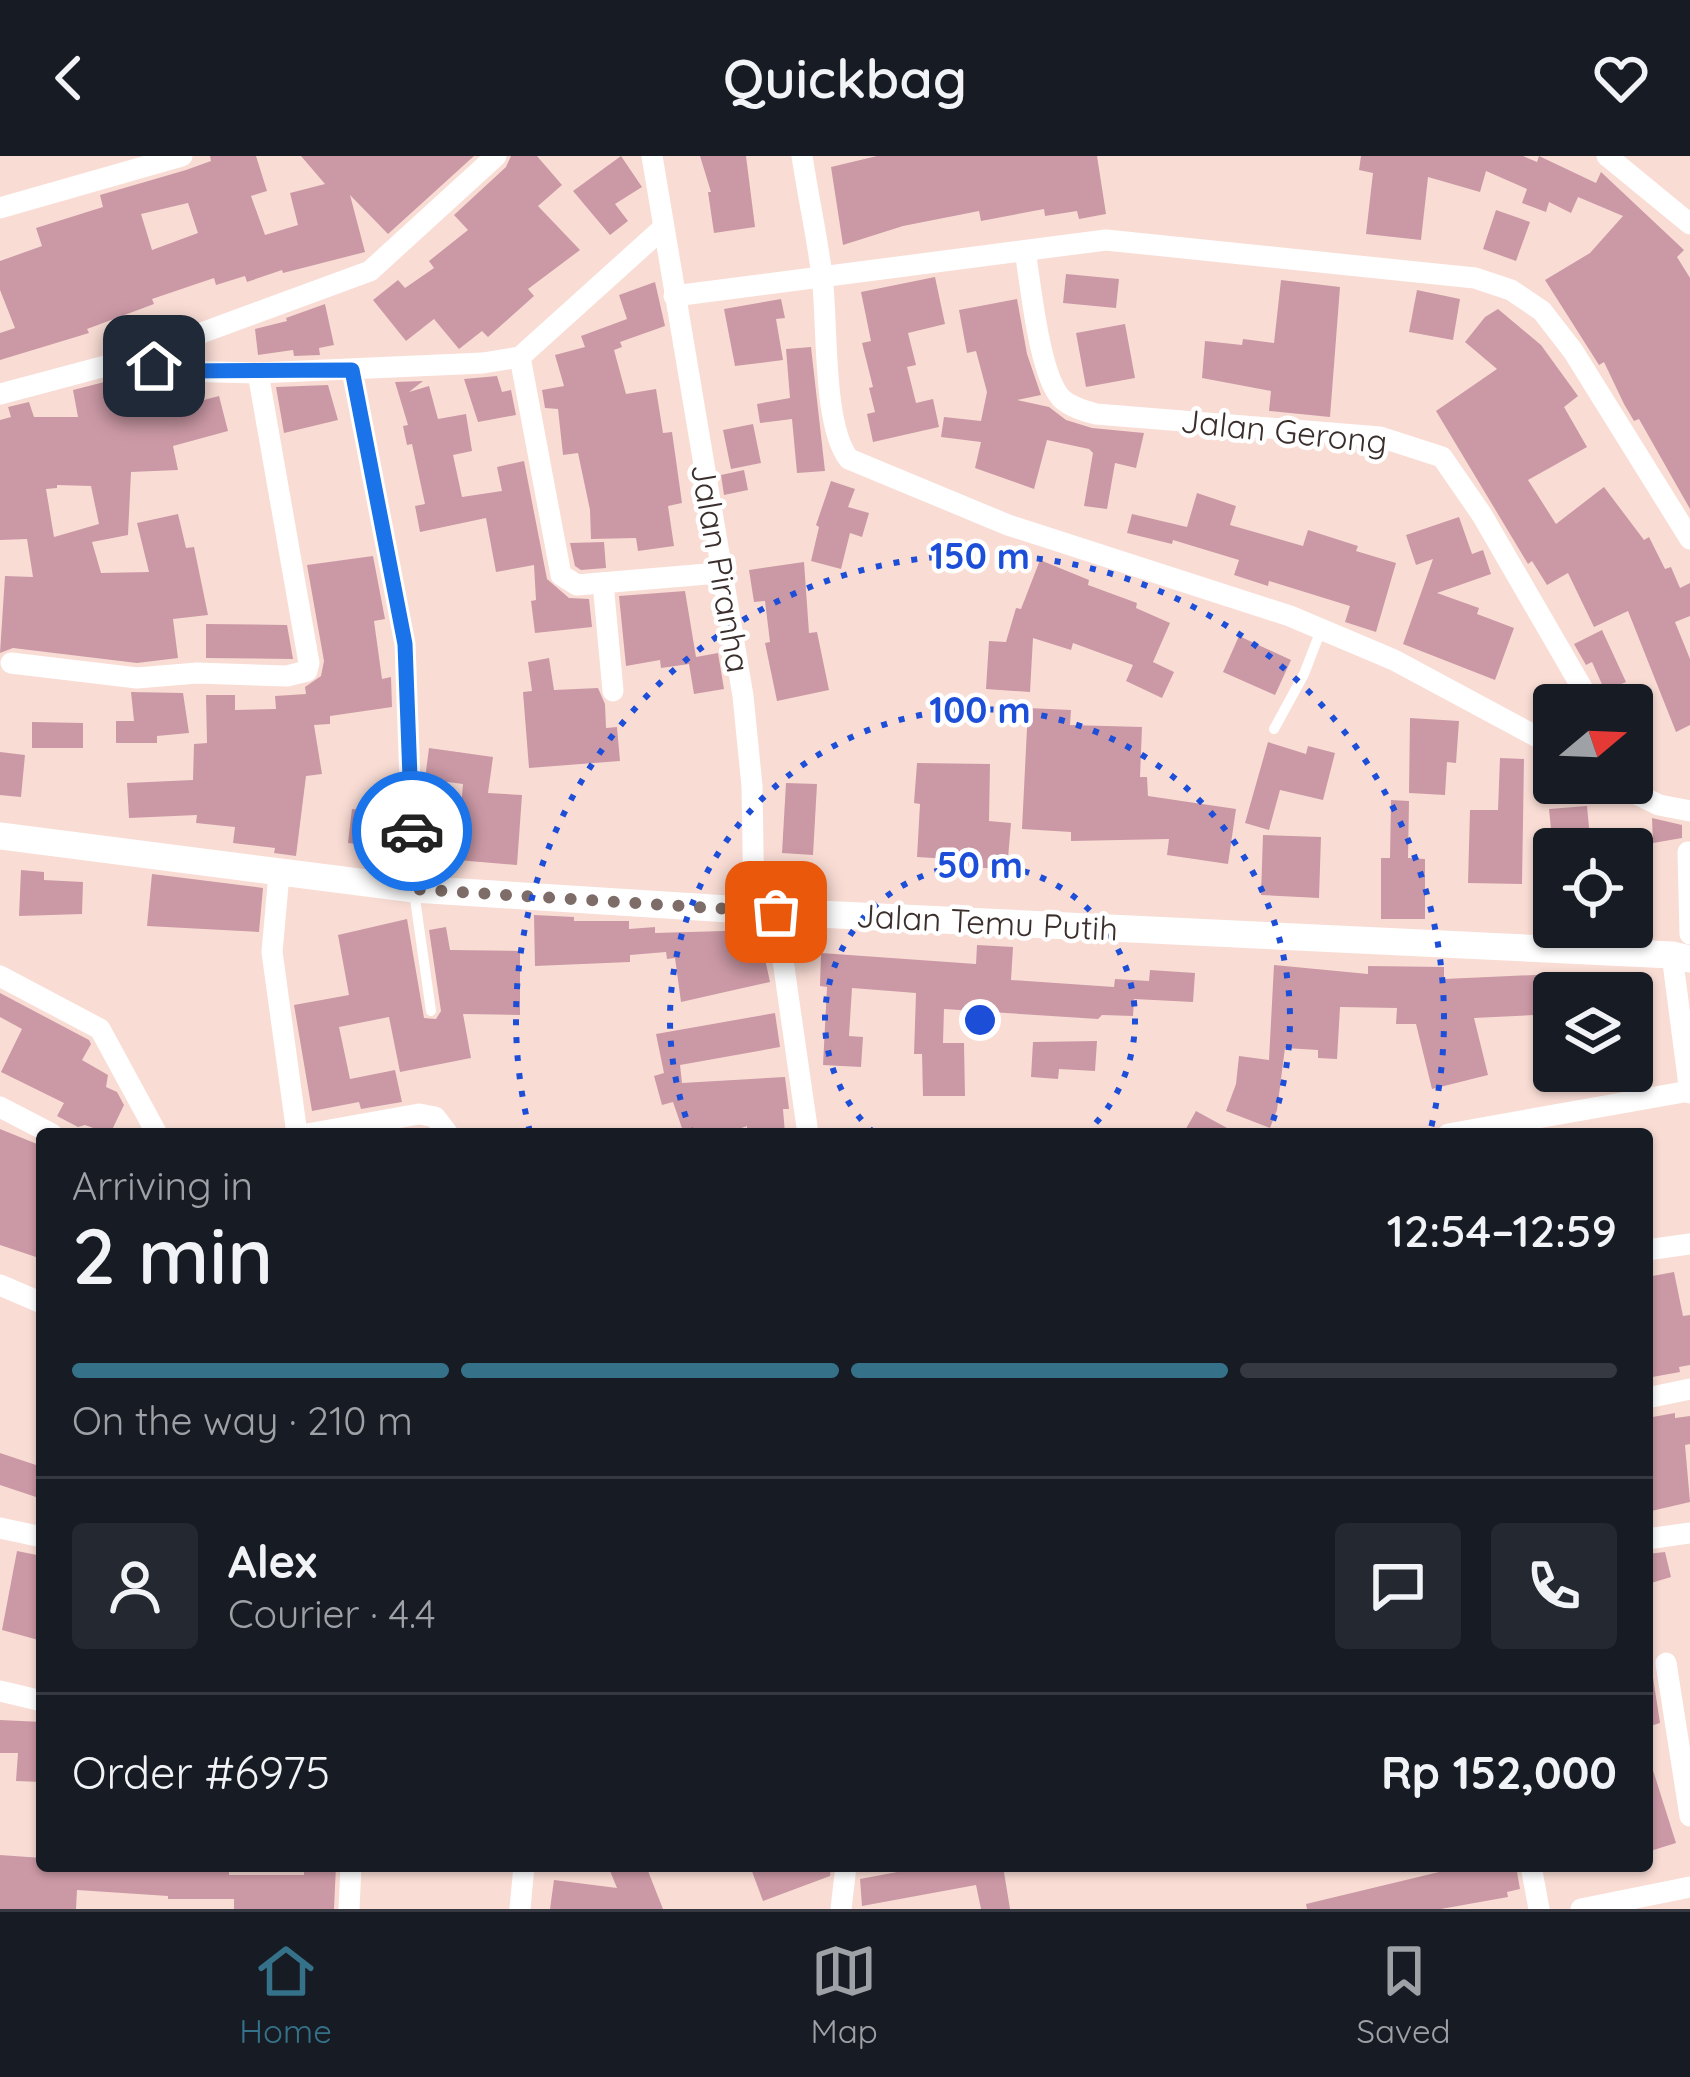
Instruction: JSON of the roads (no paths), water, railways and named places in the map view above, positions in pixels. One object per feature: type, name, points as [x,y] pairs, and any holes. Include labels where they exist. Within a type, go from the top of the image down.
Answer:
[{"type":"street","points":[[0,184],[3,207],[125,164],[182,156]]},
{"type":"street","points":[[0,394],[128,360],[370,271],[496,156]]},
{"type":"street","name":"Jalan Piranha","points":[[652,156],[746,719],[765,911],[807,1128]]},
{"type":"street","points":[[802,156],[822,279],[838,446],[848,459],[1007,525],[1176,577],[1321,630],[1394,660],[1533,735]]},
{"type":"street","points":[[1607,156],[1690,224]]},
{"type":"street","points":[[128,360],[180,371],[258,373],[520,357],[663,228]]},
{"type":"street","points":[[674,296],[1106,240],[1474,278],[1511,290],[1541,311],[1574,351],[1690,539]]},
{"type":"street","name":"Jalan Gerong","points":[[1024,251],[1043,357],[1061,398],[1078,409],[1380,437],[1442,457],[1482,515],[1580,684]]},
{"type":"street","points":[[520,357],[556,562],[568,582],[719,573]]},
{"type":"street","points":[[352,370],[405,644],[413,889]]},
{"type":"street","points":[[11,663],[137,678],[196,673],[287,676],[307,671],[300,602],[258,373]]},
{"type":"street","points":[[603,583],[613,691]]},
{"type":"street","points":[[1653,803],[1690,811]]},
{"type":"street","name":"Jalan Temu Putih","points":[[0,836],[413,889],[765,911],[1684,949]]},
{"type":"street","points":[[1483,1128],[1690,1092],[1684,949],[1688,852]]},
{"type":"street","points":[[279,874],[272,952],[296,1128]]},
{"type":"street","points":[[0,976],[100,1029],[154,1128]]},
{"type":"street","points":[[0,1107],[40,1128]]},
{"type":"street","points":[[340,1128],[418,1114],[435,1117],[443,1128]]},
{"type":"street","points":[[1653,1249],[1690,1244]]},
{"type":"street","points":[[0,1285],[36,1300]]},
{"type":"street","points":[[1653,1397],[1690,1389]]},
{"type":"street","points":[[0,1528],[36,1536]]},
{"type":"street","points":[[1653,1538],[1690,1533]]},
{"type":"street","points":[[1666,1663],[1690,1816]]},
{"type":"street","points":[[0,1691],[36,1700]]},
{"type":"street","points":[[349,1909],[351,1872]]},
{"type":"street","points":[[520,1909],[523,1872]]},
{"type":"street","points":[[841,1909],[845,1872]]},
{"type":"street","points":[[1532,1872],[1539,1909]]},
{"type":"street","points":[[1581,1909],[1690,1887]]},
{"type":"lane","points":[[1274,729],[1321,630]]},
{"type":"lane","points":[[413,889],[431,1011]]}]
